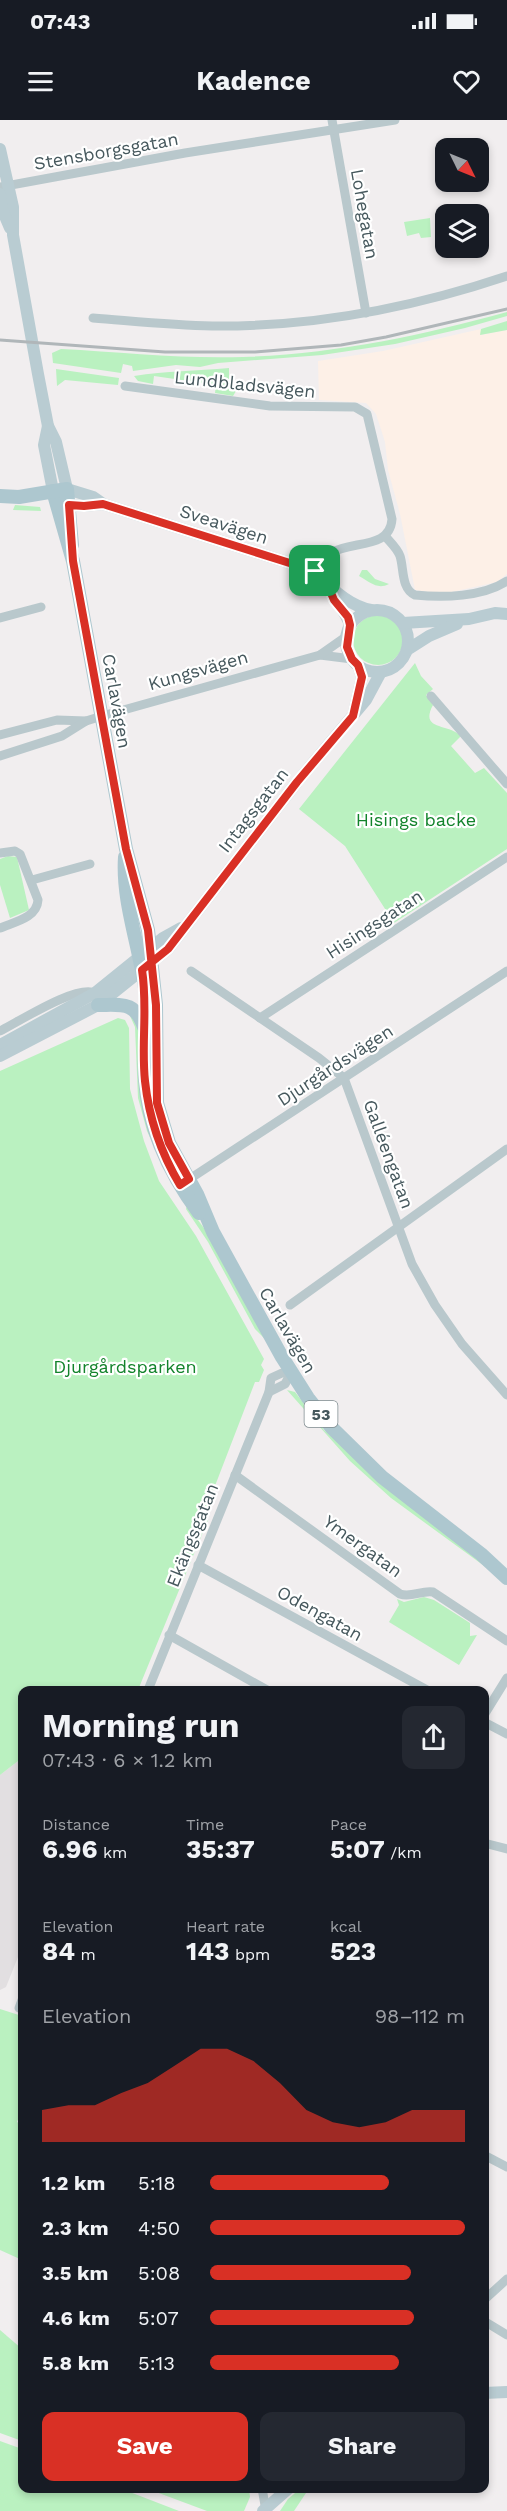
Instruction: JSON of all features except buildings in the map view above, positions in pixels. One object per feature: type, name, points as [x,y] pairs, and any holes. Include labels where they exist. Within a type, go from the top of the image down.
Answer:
[{"type":"main road","name":"Sveavägen","points":[[0,496],[61,498]]},
{"type":"main road","name":"Carlavägen","points":[[61,498],[126,849],[124,878],[146,960],[156,1016],[157,1103],[169,1143],[185,1182]]},
{"type":"main road","name":"Carlavägen","points":[[146,960],[145,1080],[160,1147],[185,1182],[291,1373],[331,1427],[357,1455],[427,1514],[481,1554],[507,1570]]},
{"type":"main road","points":[[97,999],[126,1005],[135,1010],[146,1032]]},
{"type":"main road","name":"Carlavägen","points":[[481,1554],[507,1578]]},
{"type":"street","name":"Stensborgsgatan","points":[[3,189],[333,125],[395,120]]},
{"type":"street","name":"Lohegatan","points":[[333,125],[366,313]]},
{"type":"street","name":"Carlavägen","points":[[0,149],[3,189],[13,207],[13,234],[30,332],[48,426],[56,442],[61,498]]},
{"type":"street","points":[[93,318],[212,326],[271,323],[366,313],[422,301],[507,276]]},
{"type":"street","name":"Lundbladsvägen","points":[[125,386],[270,406],[361,409],[371,420],[392,519],[392,527],[384,536]]},
{"type":"street","name":"Sveavägen","points":[[61,498],[84,506],[103,504],[315,571]]},
{"type":"street","points":[[407,650],[408,635],[403,623],[386,610],[358,608],[328,586],[315,571],[332,553],[384,536],[397,550],[406,587],[410,593],[415,595],[452,597],[494,588],[507,581]]},
{"type":"street","points":[[328,586],[334,600],[348,617],[347,647],[355,662],[366,670],[381,672],[397,665],[407,650],[429,636],[469,619]]},
{"type":"street","points":[[403,623],[469,619],[501,613],[507,604]]},
{"type":"street","points":[[0,618],[41,607]]},
{"type":"street","points":[[348,631],[357,616],[371,610]]},
{"type":"street","name":"Kungsvägen","points":[[0,756],[62,736],[86,721],[320,655],[348,631]]},
{"type":"street","name":"Kungsvägen","points":[[320,655],[355,662]]},
{"type":"street","name":"Intagsgatan","points":[[353,716],[362,677],[355,662]]},
{"type":"street","name":"Intagsgatan","points":[[0,1056],[97,999],[146,960],[163,938],[182,927],[366,700],[381,672]]},
{"type":"street","points":[[431,696],[507,784]]},
{"type":"street","points":[[57,720],[62,736]]},
{"type":"street","name":"Kungsvägen","points":[[0,735],[57,720],[86,721]]},
{"type":"street","points":[[0,853],[15,851],[20,854],[38,900],[38,907],[30,916],[0,928]]},
{"type":"street","name":"Hisingsgatan","points":[[260,1018],[507,857]]},
{"type":"street","points":[[32,880],[90,864]]},
{"type":"street","points":[[191,971],[344,1078]]},
{"type":"street","name":"Djurgårdsvägen","points":[[185,1182],[507,971]]},
{"type":"street","points":[[0,1031],[72,993],[89,990],[97,999]]},
{"type":"street","name":"Intagsgatan","points":[[0,1045],[97,999]]},
{"type":"street","name":"Galléengatan","points":[[344,1078],[412,1264],[435,1305],[462,1344],[507,1395]]},
{"type":"street","points":[[290,1305],[507,1149]]},
{"type":"street","name":"Ekängsgatan","points":[[150,1686],[269,1392],[285,1384],[291,1373]]},
{"type":"street","name":"Ymergatan","points":[[235,1475],[400,1594],[406,1596],[424,1591],[433,1592],[507,1641]]},
{"type":"street","name":"Odengatan","points":[[198,1565],[420,1686]]},
{"type":"street","points":[[170,1635],[260,1686]]},
{"type":"street","points":[[489,1707],[507,1678]]},
{"type":"street","points":[[489,1725],[507,1734]]},
{"type":"street","points":[[489,1844],[507,1849]]},
{"type":"street","points":[[489,2158],[507,2167]]},
{"type":"street","points":[[489,2295],[507,2279]]},
{"type":"street","points":[[489,2324],[507,2335]]},
{"type":"street","points":[[489,2393],[507,2392]]},
{"type":"street","points":[[262,2493],[264,2511]]},
{"type":"street","points":[[264,2511],[284,2493]]},
{"type":"shaded area","points":[[481,329],[481,335],[507,330],[507,574],[497,582],[447,593],[415,590],[400,514],[388,470],[385,442],[376,414],[366,403],[319,400],[318,361],[383,351]]},
{"type":"shaded area","points":[[18,1761],[18,1957],[6,1987],[0,1990],[0,1775]]},
{"type":"green space","points":[[430,218],[431,237],[421,238],[419,233],[407,236],[404,222]]},
{"type":"green space","points":[[507,312],[507,316],[465,328],[395,344],[322,355],[218,363],[200,367],[176,365],[133,371],[132,366],[123,364],[121,373],[53,363],[52,353],[61,349],[220,357],[310,352],[409,336]]},
{"type":"green space","points":[[507,321],[507,330],[480,335],[481,329]]},
{"type":"green space","points":[[229,368],[229,391],[236,391],[233,396],[215,393],[216,385],[154,376],[153,384],[138,381],[134,376],[170,372]]},
{"type":"green space","points":[[56,369],[119,378],[118,385],[65,380],[57,386]]},
{"type":"green space","points":[[15,505],[40,507],[41,511],[13,510]]},
{"type":"green space","points":[[362,570],[367,570],[375,579],[389,584],[377,586],[370,583],[359,576]]},
{"type":"green space","points":[[373,615],[383,615],[396,622],[403,635],[403,645],[396,658],[383,665],[373,665],[364,661],[357,654],[353,645],[353,635],[357,626],[364,619]]},
{"type":"green space","name":"Hisings backe","points":[[415,663],[421,676],[433,689],[426,695],[433,705],[430,719],[433,723],[461,736],[451,746],[475,773],[484,768],[507,793],[507,849],[394,923],[345,846],[299,809]]},
{"type":"green space","points":[[8,856],[17,857],[29,910],[10,918],[0,885],[0,859]]},
{"type":"green space","points":[[130,1016],[139,1021],[162,1163],[147,1131],[138,1098],[135,1027]]},
{"type":"green space","name":"Djurgårdsparken","points":[[118,1018],[125,1020],[129,1028],[130,1089],[144,1141],[159,1181],[196,1236],[264,1359],[261,1365],[264,1370],[259,1382],[255,1382],[203,1517],[208,1520],[193,1556],[188,1554],[187,1558],[191,1561],[140,1686],[18,1686],[18,1761],[0,1775],[0,1071]]},
{"type":"green space","points":[[187,1205],[209,1235],[266,1340],[255,1329],[208,1242],[186,1209]]},
{"type":"green space","points":[[287,1390],[295,1392],[324,1430],[475,1555],[487,1568],[391,1498],[350,1461]]},
{"type":"green space","points":[[424,1597],[434,1600],[470,1623],[470,1636],[477,1635],[459,1665],[389,1622],[399,1605],[397,1599],[404,1602]]},
{"type":"green space","points":[[0,2009],[18,2015],[18,2258],[0,2250]]},
{"type":"green space","points":[[0,2330],[18,2346],[18,2440],[0,2433]]},
{"type":"green space","points":[[0,2441],[18,2448],[18,2493],[132,2493],[179,2511],[0,2511]]},
{"type":"green space","points":[[159,2493],[250,2493],[244,2511],[207,2511]]},
{"type":"green space","points":[[295,2493],[306,2493],[294,2511],[280,2511]]},
{"type":"railway","points":[[0,340],[165,352],[255,352],[341,345],[507,309]]},
{"type":"route","points":[[315,571],[103,504],[69,505],[73,561],[126,849],[148,930],[152,963],[156,1005],[157,1103],[169,1143],[189,1179],[180,1185],[160,1147],[150,1109],[145,1080],[145,991],[142,970],[152,963],[168,949],[182,927],[297,782],[353,716],[362,677],[347,647],[346,640],[350,625],[348,617],[334,600],[328,586],[315,571]]}]
